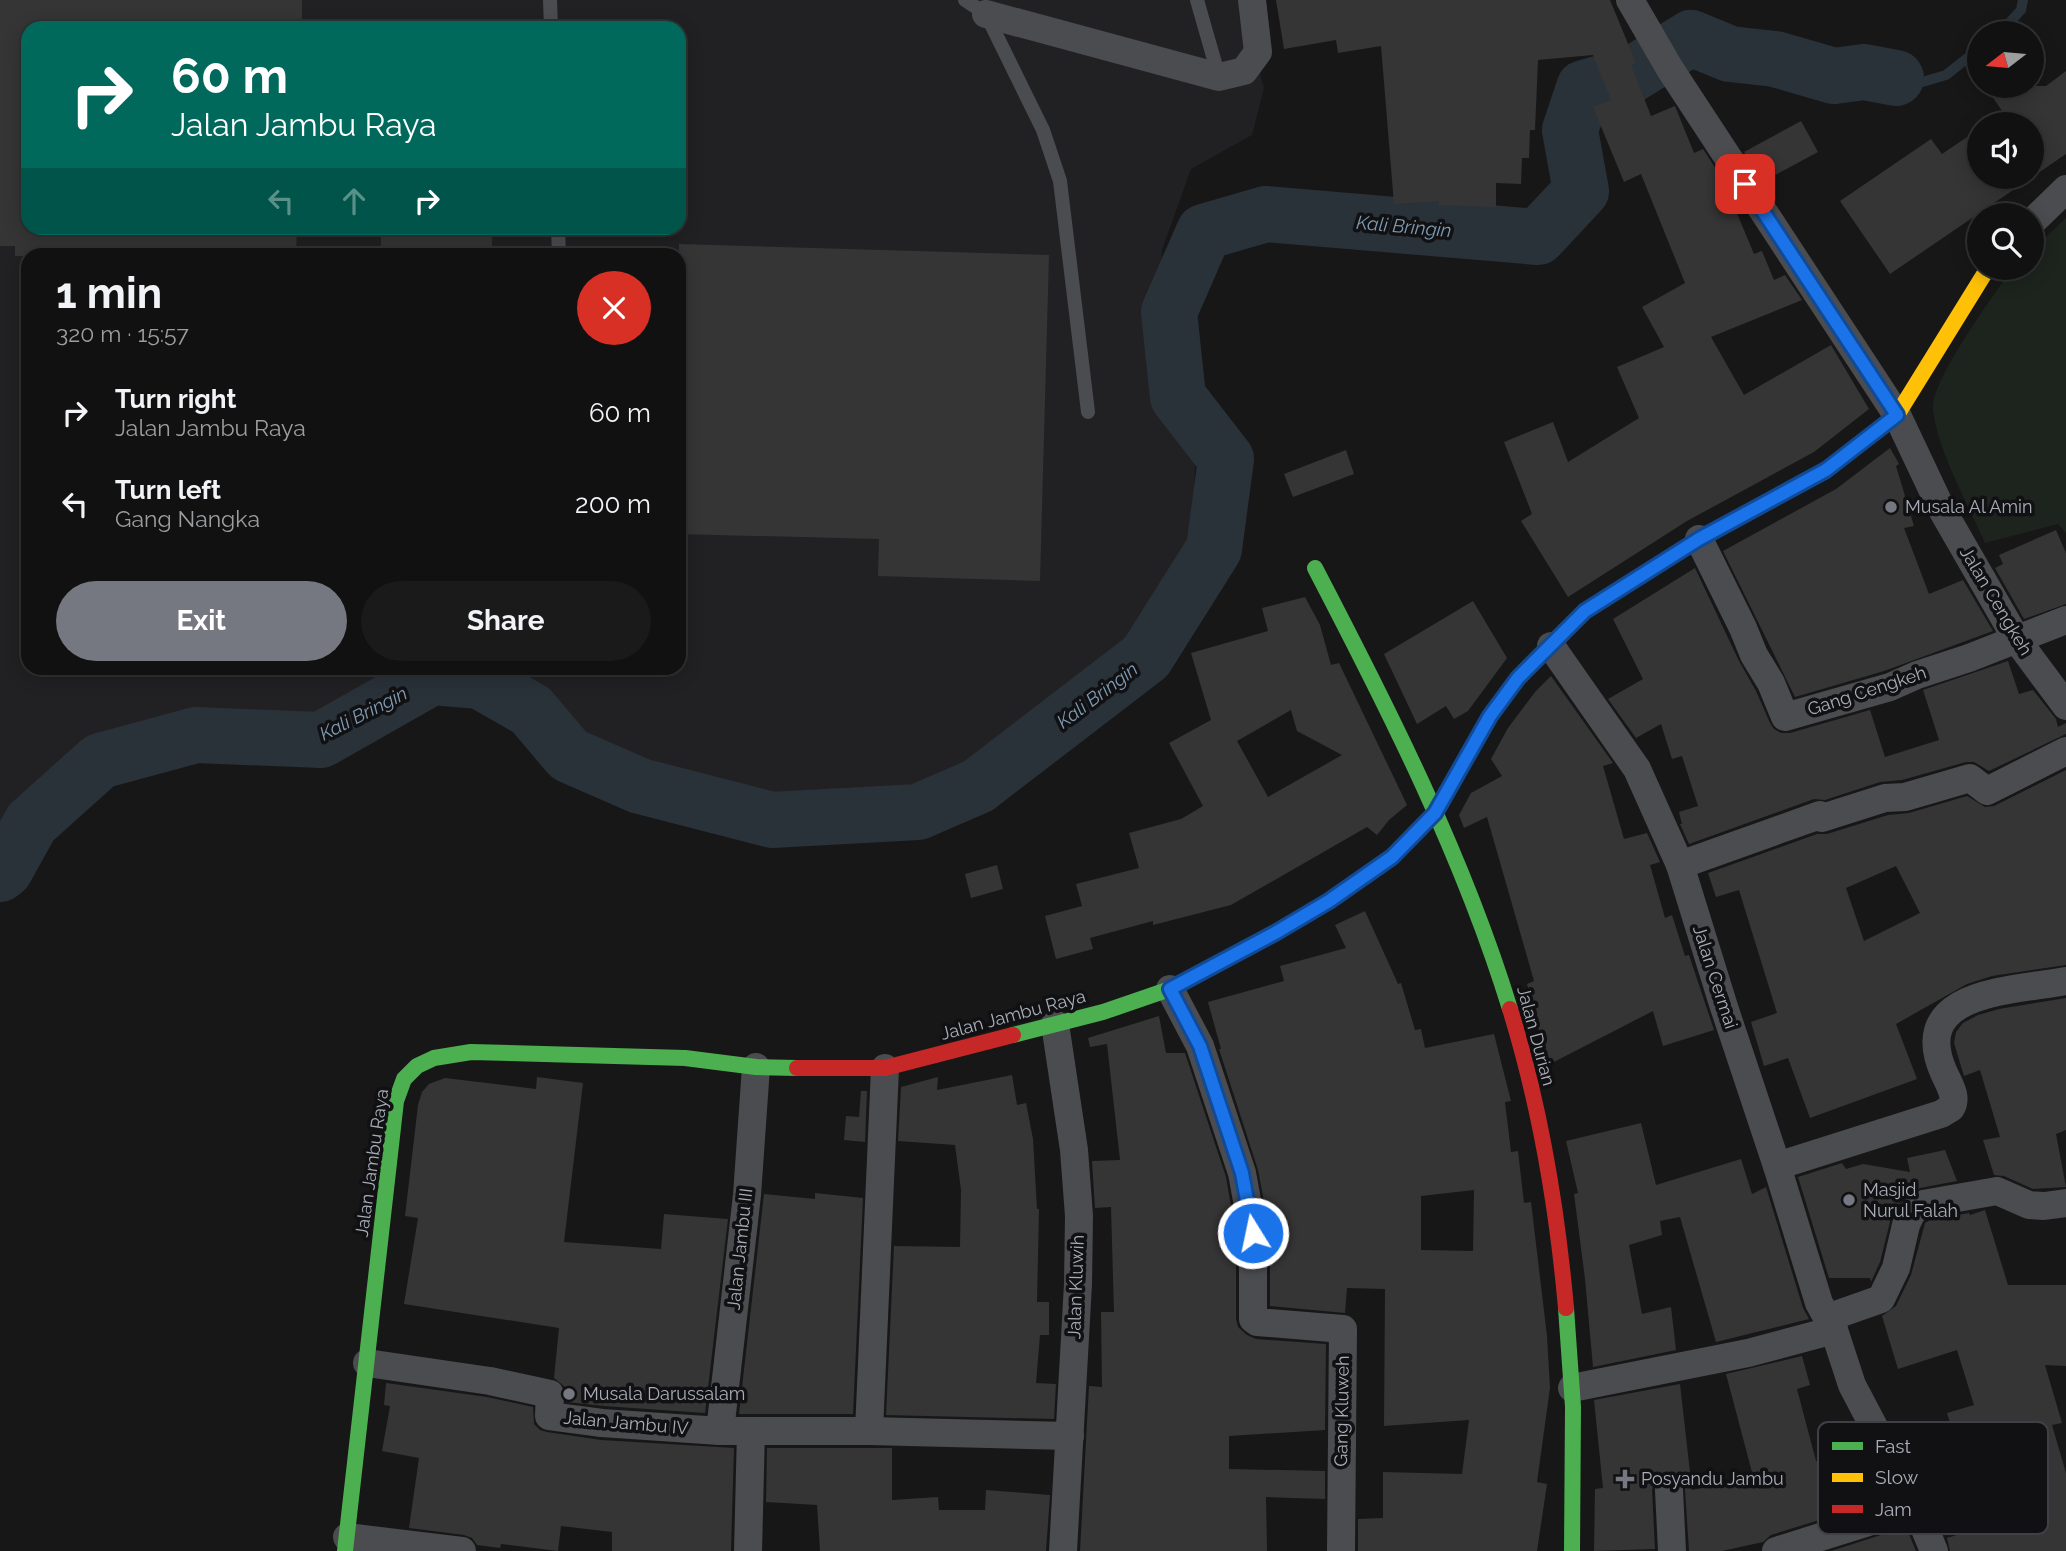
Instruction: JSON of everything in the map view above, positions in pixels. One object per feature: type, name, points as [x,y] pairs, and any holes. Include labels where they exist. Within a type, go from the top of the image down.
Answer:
[{"type":"street","points":[[975,7],[1219,77],[1244,71],[1258,52],[1252,0]]},
{"type":"street","name":"Jalan Cengkeh","points":[[1633,4],[1670,69],[1897,415],[1941,508],[2017,640],[2066,706]]},
{"type":"street","points":[[2044,210],[2066,189]]},
{"type":"street","points":[[1897,415],[1981,280]]},
{"type":"street","name":"Jalan Jambu Raya","points":[[346,1544],[396,1101],[404,1079],[418,1065],[442,1055],[471,1052],[685,1058],[756,1067],[885,1068],[1103,1012],[1170,989],[1329,901],[1392,857],[1435,813],[1490,716],[1518,678],[1585,611],[1699,539],[1826,470],[1897,415]]},
{"type":"street","name":"Gang Cengkeh","points":[[1699,539],[1754,655],[1771,683],[1785,717],[1889,687],[2017,640]]},
{"type":"street","name":"Jalan Durian","points":[[1315,568],[1362,657],[1435,813],[1497,965],[1526,1066],[1562,1274],[1572,1388],[1572,1551]]},
{"type":"street","points":[[2017,640],[2066,620]]},
{"type":"street","name":"Jalan Cermai","points":[[1551,646],[1636,769],[1680,865],[1819,1303],[1830,1324],[1852,1385],[1871,1422]]},
{"type":"street","points":[[1680,865],[1820,815],[1822,818],[1885,798],[1905,797],[1970,778],[1987,791],[2066,751]]},
{"type":"street","points":[[1777,1166],[1941,1114],[1951,1108],[1954,1099],[1937,1050],[1938,1029],[1944,1016],[1957,1005],[1999,991],[2066,981]]},
{"type":"street","name":"Gang Kluweh","points":[[1170,989],[1200,1046],[1242,1173],[1253,1233],[1253,1318],[1257,1322],[1343,1329],[1341,1551]]},
{"type":"street","name":"Jalan Kluwih","points":[[1055,1024],[1074,1150],[1079,1216],[1079,1284],[1063,1551]]},
{"type":"street","name":"Jalan Jambu III","points":[[720,1431],[747,1195],[756,1067]]},
{"type":"street","points":[[869,1432],[885,1068]]},
{"type":"street","points":[[1572,1388],[1748,1353],[1830,1324],[1881,1299],[1896,1268],[1906,1225],[1912,1212],[1923,1204],[1997,1191],[2029,1205],[2066,1203]]},
{"type":"street","name":"Jalan Jambu IV","points":[[367,1363],[490,1381],[550,1394],[549,1416],[614,1424],[720,1431],[1070,1436]]},
{"type":"street","points":[[748,1551],[751,1431]]},
{"type":"street","points":[[1669,1490],[1672,1551]]},
{"type":"street","points":[[1776,1551],[1830,1534]]},
{"type":"street","name":"Jalan Cermai","points":[[1927,1534],[1934,1551]]},
{"type":"street","points":[[346,1544],[462,1551]]},
{"type":"lane","points":[[550,0],[551,21]]},
{"type":"lane","points":[[1197,0],[1219,77]]},
{"type":"lane","points":[[975,7],[1044,130],[1060,180],[1088,412]]},
{"type":"shaded area","points":[[0,0],[1240,0],[1264,88],[1252,135],[1191,169],[1162,250],[1158,321],[1169,393],[1196,447],[1192,536],[1141,632],[963,772],[870,796],[763,803],[654,773],[575,742],[491,675],[686,675],[686,248],[21,248],[21,675],[417,675],[307,726],[224,726],[115,737],[29,804],[0,846]]},
{"type":"shaded area","points":[[2066,218],[2066,533],[2058,524],[1985,543],[1940,440],[1933,408],[1935,395],[1953,358],[2004,280],[2044,280],[2044,239]]},
{"type":"building","points":[[0,0],[302,0],[302,21],[21,21],[21,235],[297,235],[296,248],[21,248],[21,256],[15,256],[15,246],[0,246]]},
{"type":"building","points":[[1276,0],[1610,0],[1636,63],[1631,65],[1651,116],[1675,106],[1694,153],[1703,149],[1734,197],[1731,199],[1754,254],[1762,251],[1774,280],[1785,275],[1802,300],[1711,337],[1744,395],[1831,345],[1869,409],[1814,452],[1687,521],[1568,597],[1521,521],[1532,514],[1504,442],[1553,422],[1568,462],[1639,418],[1617,367],[1664,347],[1642,307],[1685,283],[1641,174],[1624,182],[1593,107],[1611,100],[1593,55],[1538,60],[1535,130],[1530,130],[1529,158],[1522,158],[1521,184],[1496,183],[1496,207],[1439,205],[1439,201],[1394,204],[1381,46],[1338,53],[1336,40],[1284,49]]},
{"type":"building","points":[[2066,71],[2066,154],[2044,169],[2044,112],[2003,112],[1993,98],[2044,98],[2046,86]]},
{"type":"building","points":[[1801,121],[1818,152],[1764,181],[1744,152]]},
{"type":"building","points":[[1967,137],[1967,189],[2015,189],[1994,203],[1967,203],[1967,222],[1890,274],[1840,201],[1931,139],[1942,154]]},
{"type":"building","points":[[381,235],[492,235],[492,248],[381,248]]},
{"type":"building","points":[[679,244],[1049,255],[1040,581],[878,576],[879,539],[686,534],[686,248],[679,248]]},
{"type":"building","points":[[1890,448],[1899,464],[1896,466],[1914,526],[1904,528],[1929,594],[1963,580],[1993,631],[1884,671],[1795,697],[1723,551],[1836,489]]},
{"type":"building","points":[[1346,450],[1354,474],[1293,497],[1284,474]]},
{"type":"building","points":[[2056,530],[2066,553],[2066,604],[2024,619],[1995,568],[2003,564],[1999,555]]},
{"type":"building","points":[[1695,568],[1770,723],[1781,733],[1790,733],[1870,710],[1885,757],[1939,740],[1923,690],[2008,661],[2019,694],[2033,690],[2056,719],[2058,727],[2066,723],[2066,734],[1989,771],[1974,762],[1966,762],[1902,780],[1880,782],[1825,800],[1814,799],[1689,844],[1680,824],[1679,812],[1698,806],[1682,756],[1672,759],[1661,724],[1636,738],[1608,699],[1643,679],[1613,619]]},
{"type":"building","points":[[1305,597],[1320,625],[1331,665],[1339,663],[1407,805],[1389,820],[1377,835],[1367,827],[1231,905],[1153,925],[1153,921],[1090,938],[1093,949],[1056,959],[1045,916],[1082,906],[1076,884],[1139,868],[1129,833],[1181,819],[1203,806],[1169,743],[1211,720],[1191,653],[1268,631],[1262,608]],"holes":[[[1291,710],[1297,731],[1342,755],[1268,797],[1237,741]]]},
{"type":"building","points":[[1473,601],[1507,658],[1468,711],[1454,719],[1446,706],[1417,724],[1384,654]]},
{"type":"building","points":[[1551,676],[1613,763],[1603,766],[1624,839],[1647,833],[1660,862],[1650,865],[1665,918],[1672,915],[1685,956],[1689,955],[1714,1030],[1663,1046],[1653,1011],[1548,1065],[1527,984],[1534,981],[1487,817],[1464,828],[1459,815],[1471,793],[1502,776],[1491,759],[1508,728],[1535,692]]},
{"type":"building","points":[[2066,770],[2066,965],[1992,976],[1967,984],[1896,1024],[1917,1079],[1810,1118],[1788,1058],[1764,1066],[1751,1022],[1777,1013],[1739,890],[1716,897],[1708,873],[1817,834],[1827,834],[1888,815],[1909,813],[1967,796],[1985,807],[1994,806]],"holes":[[[1896,866],[1920,913],[1864,941],[1846,888]]]},
{"type":"building","points":[[997,865],[1003,889],[971,898],[965,874]]},
{"type":"building","points":[[1365,911],[1398,984],[1401,983],[1415,1030],[1421,1029],[1425,1048],[1494,1034],[1511,1101],[1505,1102],[1511,1152],[1518,1151],[1524,1203],[1531,1202],[1547,1336],[1550,1388],[1537,1482],[1547,1484],[1537,1551],[1358,1551],[1358,1519],[1383,1518],[1383,1472],[1462,1474],[1469,1420],[1384,1426],[1385,1289],[1347,1288],[1345,1313],[1270,1306],[1270,1233],[1258,1170],[1219,1049],[1208,1002],[1284,981],[1280,966],[1346,948],[1335,925]],"holes":[[[1474,1190],[1473,1251],[1421,1250],[1421,1196]]]},
{"type":"building","points":[[2066,998],[2066,1130],[2056,1134],[2066,1187],[2033,1189],[2004,1176],[1994,1175],[1983,1140],[2000,1137],[1980,1070],[1964,1076],[1954,1043],[1956,1032],[1963,1023],[1978,1015]]},
{"type":"building","points":[[1159,1016],[1166,1053],[1185,1053],[1226,1177],[1236,1235],[1238,1327],[1256,1339],[1326,1344],[1325,1430],[1229,1436],[1229,1469],[1325,1471],[1325,1499],[1266,1497],[1267,1551],[1080,1551],[1089,1386],[1102,1387],[1101,1312],[1114,1312],[1111,1207],[1095,1208],[1092,1161],[1120,1160],[1107,1044],[1090,1047],[1088,1038]]},
{"type":"building","points":[[1012,1075],[1017,1105],[1026,1103],[1033,1139],[1039,1209],[1037,1302],[1049,1302],[1049,1335],[1040,1335],[1036,1383],[1056,1384],[1054,1419],[886,1415],[894,1246],[960,1247],[961,1190],[955,1145],[898,1141],[901,1087],[938,1077],[937,1090]]},
{"type":"building","points":[[537,1077],[583,1083],[564,1242],[661,1249],[664,1214],[728,1219],[705,1413],[566,1402],[565,1387],[554,1378],[559,1328],[404,1304],[418,1218],[405,1216],[418,1105],[422,1092],[429,1084],[445,1078],[536,1089]]},
{"type":"building","points":[[861,1091],[867,1091],[865,1142],[844,1140],[846,1116],[859,1117]]},
{"type":"building","points":[[1641,1123],[1656,1185],[1741,1159],[1752,1194],[1766,1187],[1803,1308],[1809,1319],[1716,1342],[1680,1217],[1660,1221],[1662,1235],[1629,1245],[1642,1314],[1671,1307],[1676,1350],[1593,1367],[1574,1194],[1578,1193],[1566,1141]]},
{"type":"building","name":"Masjid Nurul Falah","points":[[1945,1150],[1957,1181],[1920,1188],[1902,1199],[1891,1218],[1880,1262],[1871,1282],[1870,1278],[1829,1278],[1798,1177],[1842,1163],[1846,1169],[1863,1164],[1910,1172],[1907,1158]]},
{"type":"building","points":[[815,1193],[863,1198],[853,1414],[739,1414],[764,1194],[815,1199]]},
{"type":"building","points":[[1985,1210],[2008,1285],[2066,1285],[2066,1366],[2045,1365],[2062,1423],[2052,1425],[2066,1473],[2066,1551],[1950,1551],[1947,1538],[1960,1534],[2048,1534],[2048,1422],[1950,1422],[1947,1413],[1974,1405],[1957,1350],[1898,1369],[1882,1316],[1896,1306],[1911,1275],[1925,1223],[1969,1213],[1970,1215]]},
{"type":"building","points":[[1802,1356],[1810,1385],[1797,1389],[1818,1461],[1818,1520],[1771,1535],[1763,1542],[1722,1551],[1689,1551],[1685,1489],[1677,1476],[1668,1474],[1659,1476],[1652,1490],[1655,1549],[1594,1551],[1595,1489],[1603,1488],[1594,1400],[1680,1384],[1692,1490],[1753,1476],[1726,1374]]},
{"type":"building","points":[[386,1383],[487,1397],[533,1407],[534,1424],[547,1432],[601,1440],[734,1448],[731,1551],[612,1551],[612,1532],[561,1526],[558,1551],[501,1544],[500,1548],[477,1545],[472,1538],[464,1535],[409,1528],[419,1458],[382,1451],[390,1406],[384,1405]]},
{"type":"building","points":[[767,1448],[892,1448],[892,1500],[938,1497],[939,1510],[985,1510],[986,1490],[1050,1495],[1046,1551],[820,1551],[817,1505],[766,1502]]},
{"type":"building","points":[[1884,1534],[1909,1534],[1916,1551],[1831,1551]]},
{"type":"waterway","points":[[2011,21],[2021,10],[2023,0]]},
{"type":"waterway","name":"Kali Bringin","points":[[0,874],[5,870],[31,823],[100,761],[196,735],[321,740],[432,677],[480,681],[531,710],[569,755],[640,786],[772,820],[918,812],[978,786],[1146,657],[1214,549],[1226,459],[1178,397],[1169,312],[1204,232],[1266,214],[1538,237],[1581,191],[1570,130],[1584,88],[1631,75],[1691,38],[1730,54],[1775,59],[1834,76],[1864,72],[1896,78]]},
{"type":"waterway","points":[[1896,78],[1919,83],[1946,75],[1967,58]]},
{"type":"traffic: fast","points":[[1013,1035],[1103,1012],[1170,989],[1329,901],[1392,857],[1435,813],[1490,716],[1518,678],[1585,611],[1699,539],[1763,504]]},
{"type":"traffic: fast","points":[[1315,568],[1423,784],[1470,896],[1510,1009]]},
{"type":"traffic: fast","points":[[345,1551],[396,1101],[404,1079],[417,1066],[434,1058],[471,1052],[685,1058],[756,1067],[797,1068]]},
{"type":"traffic: fast","points":[[1566,1308],[1573,1407],[1572,1551]]},
{"type":"traffic: slow","points":[[1763,504],[1826,470],[1897,415],[1981,280]]},
{"type":"traffic: jam","points":[[1510,1009],[1530,1082],[1546,1157],[1566,1308]]},
{"type":"traffic: jam","points":[[797,1068],[885,1068],[1013,1035]]},
{"type":"place","name":"Musala Al Amin","points":[[1891,507]]},
{"type":"place","name":"Masjid Nurul Falah","points":[[1849,1200]]},
{"type":"place","name":"Musala Darussalam","points":[[569,1394]]},
{"type":"place","name":"Posyandu Jambu","points":[[1625,1479]]},
{"type":"route","points":[[1253,1233],[1242,1173],[1200,1046],[1170,989],[1329,901],[1392,857],[1435,813],[1490,716],[1518,678],[1585,611],[1699,539],[1826,470],[1897,415],[1745,184]]}]
